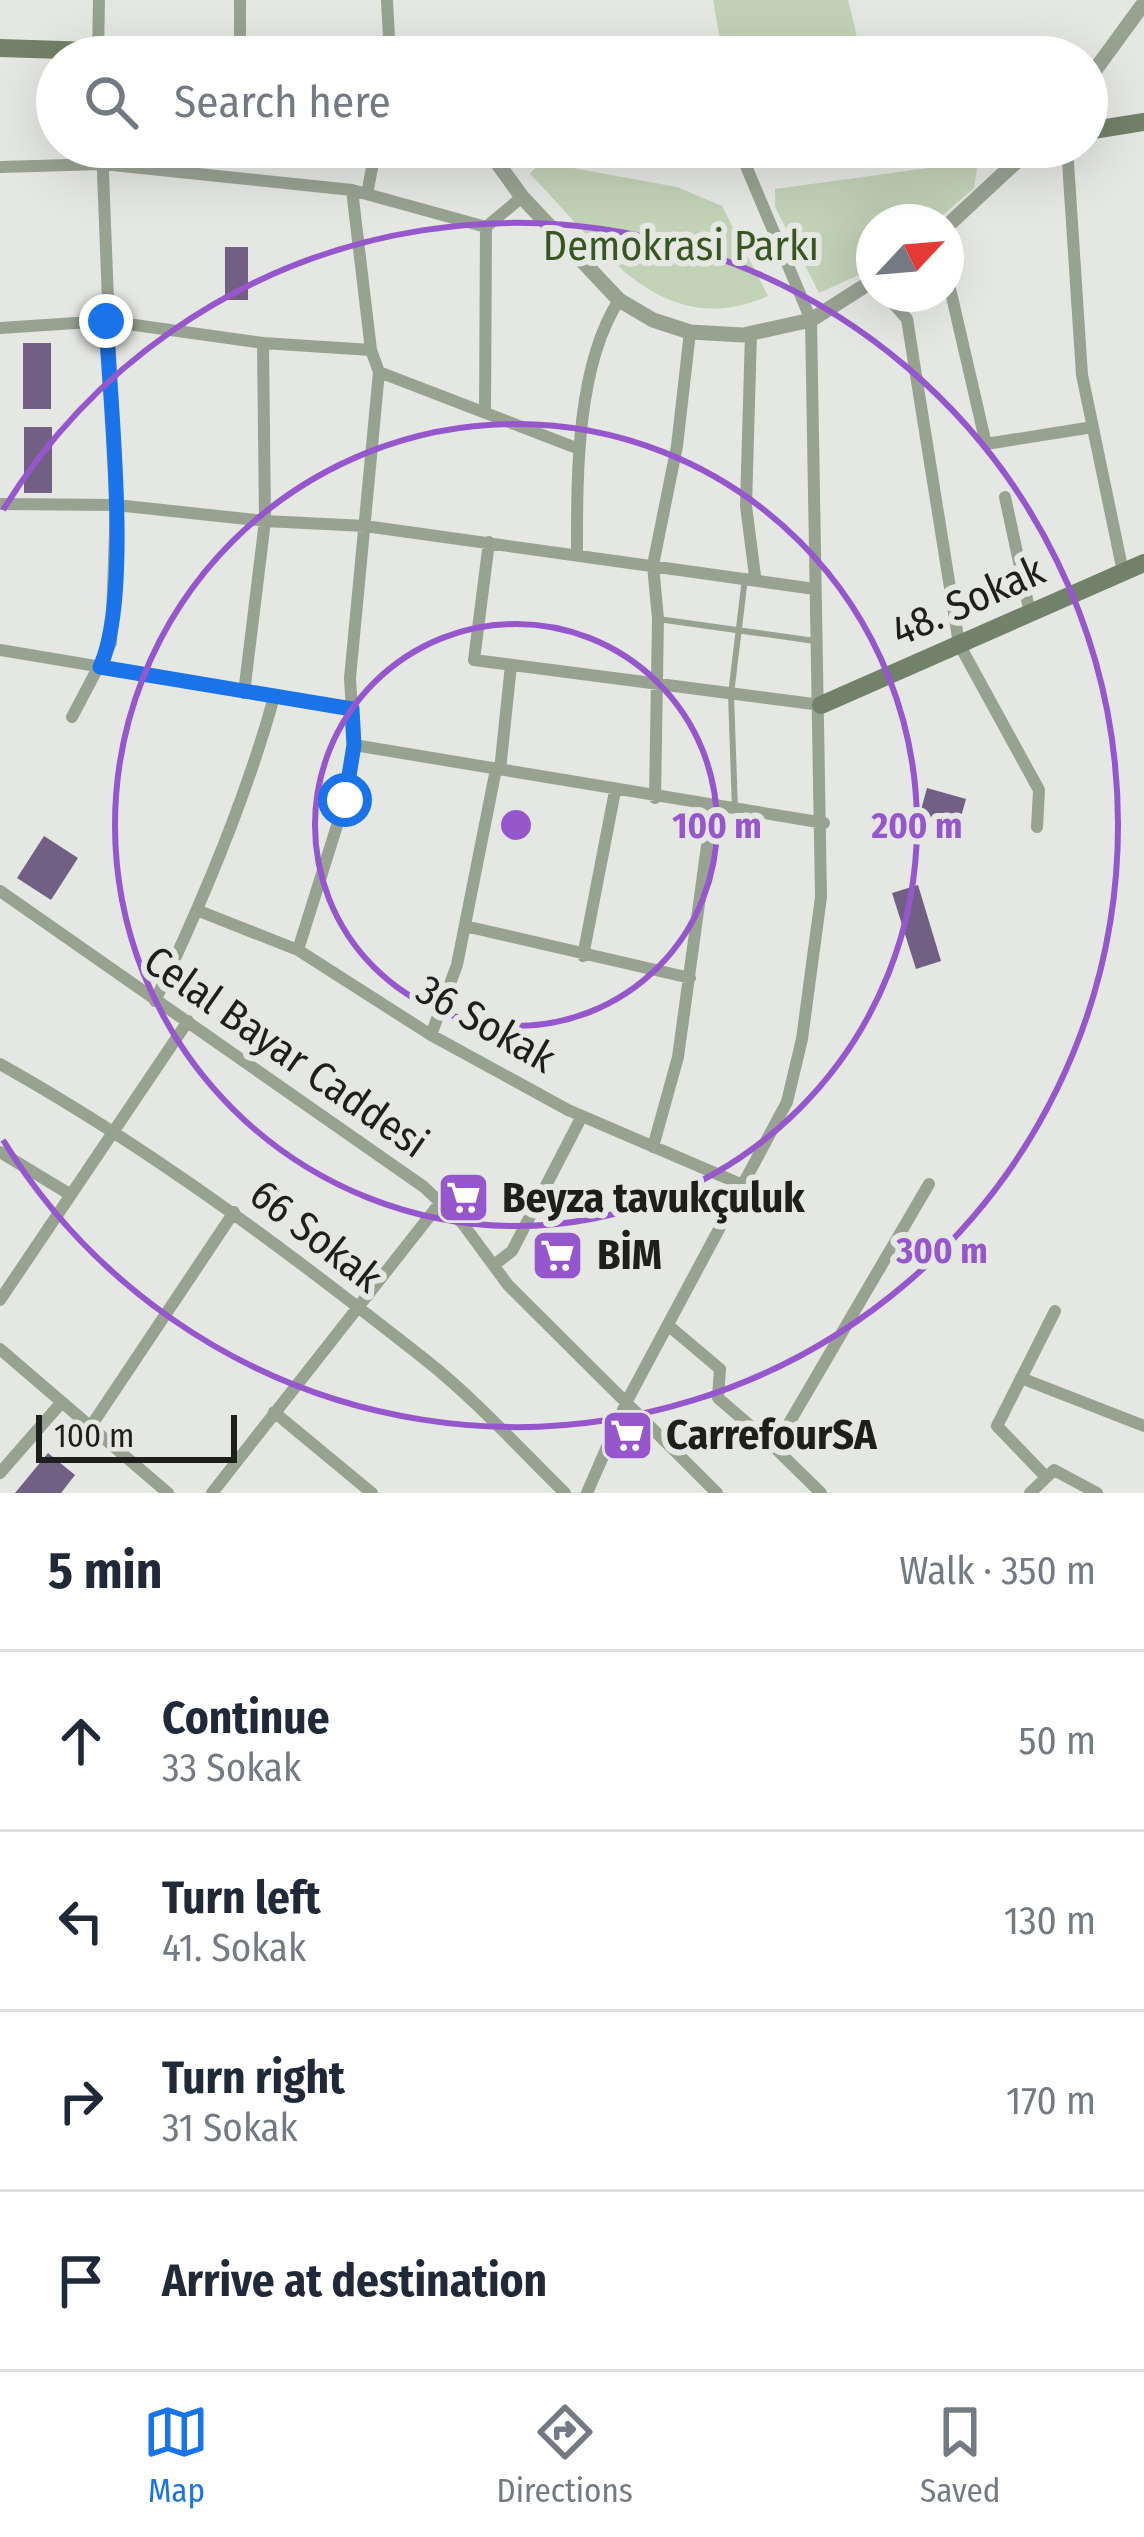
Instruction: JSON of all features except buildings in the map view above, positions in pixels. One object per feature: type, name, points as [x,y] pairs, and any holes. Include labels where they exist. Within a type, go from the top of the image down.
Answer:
[{"type":"main road","points":[[0,48],[36,50]]},
{"type":"main road","points":[[1108,128],[1144,122]]},
{"type":"main road","name":"48. Sokak","points":[[821,705],[1144,563]]},
{"type":"street","points":[[98,36],[99,0]]},
{"type":"street","points":[[240,0],[240,36]]},
{"type":"street","points":[[387,0],[389,36]]},
{"type":"street","points":[[1108,53],[1144,4]]},
{"type":"street","points":[[0,167],[36,166]]},
{"type":"street","points":[[72,717],[111,644],[116,506],[103,168]]},
{"type":"street","points":[[141,168],[352,190],[486,227]]},
{"type":"street","points":[[367,194],[372,168]]},
{"type":"street","points":[[501,168],[522,197],[619,300],[653,320],[690,332],[751,333],[812,320],[856,292]]},
{"type":"street","points":[[586,1493],[627,1401],[788,1102],[802,1040],[821,897],[824,824],[812,320],[747,168]]},
{"type":"street","points":[[964,210],[1009,168]]},
{"type":"street","points":[[1068,168],[1082,375],[1123,572]]},
{"type":"street","points":[[298,950],[340,821],[354,745],[352,709],[379,372],[370,350],[352,190]]},
{"type":"street","points":[[484,412],[486,227],[522,197]]},
{"type":"street","points":[[577,554],[580,449],[595,352],[619,300]]},
{"type":"street","points":[[901,312],[907,319],[959,644],[1040,790],[1037,827]]},
{"type":"street","points":[[955,312],[986,445],[1093,427]]},
{"type":"street","points":[[0,328],[106,321],[263,343],[370,350]]},
{"type":"street","points":[[655,798],[658,619],[653,565],[677,446],[690,332]]},
{"type":"street","points":[[750,575],[746,506],[751,333]]},
{"type":"street","points":[[244,693],[265,520],[263,343]]},
{"type":"street","points":[[379,372],[580,449]]},
{"type":"street","points":[[1005,497],[1030,613]]},
{"type":"street","points":[[0,504],[116,506],[365,526],[750,575],[815,589]]},
{"type":"street","points":[[489,542],[474,660],[821,705]]},
{"type":"street","points":[[0,650],[352,709]]},
{"type":"street","points":[[431,1035],[449,996],[465,926],[498,770],[512,665]]},
{"type":"street","points":[[155,1001],[199,910],[253,773],[274,697]]},
{"type":"street","points":[[354,745],[824,824]]},
{"type":"street","points":[[583,956],[615,791]]},
{"type":"street","points":[[653,1147],[668,1107],[712,808]]},
{"type":"street","name":"Celal Bayar Caddesi","points":[[0,891],[440,1203],[494,1265],[717,1493]]},
{"type":"street","name":"36 Sokak","points":[[199,910],[298,950],[431,1035],[582,1116],[745,1186]]},
{"type":"street","points":[[465,926],[690,978]]},
{"type":"street","points":[[0,1300],[188,1021]]},
{"type":"street","name":"66 Sokak","points":[[0,1064],[117,1130],[234,1212],[354,1310],[429,1362],[565,1493]]},
{"type":"street","points":[[494,1265],[512,1251],[582,1116]]},
{"type":"street","points":[[0,1152],[71,1195]]},
{"type":"street","points":[[769,1442],[785,1430],[929,1184]]},
{"type":"street","points":[[212,1493],[440,1203]]},
{"type":"street","points":[[91,1426],[234,1212]]},
{"type":"street","points":[[1055,1311],[997,1426],[1050,1474],[1096,1493]]},
{"type":"street","points":[[668,1326],[720,1369],[718,1397],[821,1493]]},
{"type":"street","points":[[0,1349],[168,1493]]},
{"type":"street","points":[[1022,1378],[1144,1426]]},
{"type":"street","points":[[0,1473],[61,1402]]},
{"type":"street","points":[[274,1412],[372,1493]]},
{"type":"street","points":[[1030,1493],[1050,1474]]},
{"type":"lane","points":[[735,812],[731,694],[750,575]]},
{"type":"lane","points":[[658,619],[821,642]]},
{"type":"green space","points":[[713,0],[848,0],[857,36],[719,36]]},
{"type":"green space","name":"Demokrasi Parkı","points":[[535,168],[573,168],[677,187],[722,206],[768,296],[729,307],[694,307],[663,297],[607,256],[530,174]]},
{"type":"green space","name":"Demokrasi Parkı","points":[[928,168],[977,169],[974,188],[956,204],[856,204],[856,276],[819,293],[775,207],[775,189]]},
{"type":"place","name":"Beyza tavukçuluk","points":[[463,1198]]},
{"type":"place","name":"BİM","points":[[558,1255]]},
{"type":"place","name":"CarrefourSA","points":[[627,1435]]},
{"type":"route","points":[[106,321],[116,506],[111,644],[100,667],[352,709],[354,745],[345,800]]}]
